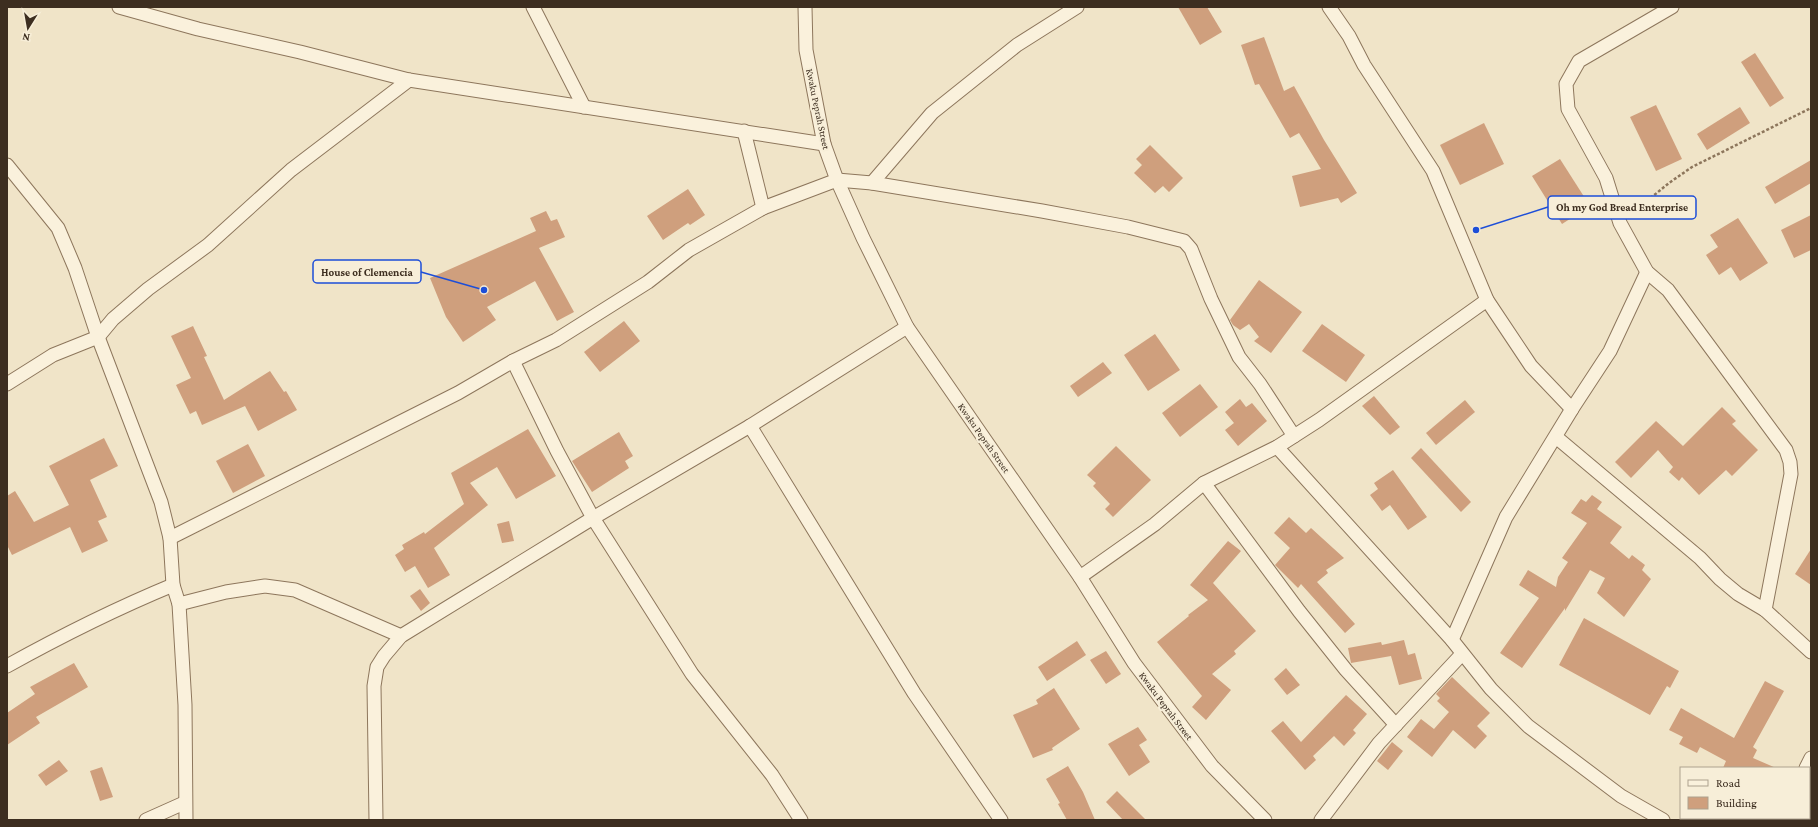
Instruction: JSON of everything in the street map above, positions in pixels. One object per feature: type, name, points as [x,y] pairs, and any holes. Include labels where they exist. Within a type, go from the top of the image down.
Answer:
[{"type":"street","points":[[119,7],[198,29],[300,52],[409,80],[824,144]]},
{"type":"street","points":[[533,7],[584,107]]},
{"type":"street","name":"Kwaku Peprah Street","points":[[805,7],[806,50],[824,144],[837,180],[863,238],[907,326],[1080,577],[1138,669],[1212,766],[1265,820]]},
{"type":"street","points":[[872,183],[932,113],[1017,45],[1077,7]]},
{"type":"street","points":[[1330,7],[1349,36],[1364,65],[1433,172],[1487,300],[1531,366],[1572,409]]},
{"type":"street","points":[[1672,7],[1579,61],[1566,84],[1568,109],[1606,178],[1620,223],[1647,272],[1672,295],[1786,450],[1790,462],[1791,474],[1765,610]]},
{"type":"street","points":[[7,384],[53,356],[98,336],[113,318],[148,289],[208,244],[290,170],[409,80]]},
{"type":"street","points":[[744,131],[763,208]]},
{"type":"street","points":[[7,165],[58,228],[76,268],[98,336],[161,502],[170,538],[173,585],[179,604],[185,705],[184,803],[186,820]]},
{"type":"street","points":[[170,538],[458,393],[513,361],[563,336],[648,282],[689,250],[763,208],[837,180],[872,183],[1128,226],[1184,241],[1191,249],[1211,299],[1240,358],[1260,384],[1294,436]]},
{"type":"street","points":[[1452,640],[1506,516],[1572,409],[1610,351],[1647,272]]},
{"type":"street","points":[[1080,577],[1155,524],[1204,483],[1277,447],[1319,420],[1487,300]]},
{"type":"street","points":[[376,820],[374,686],[377,667],[401,636],[593,518],[750,426],[907,326]]},
{"type":"street","points":[[513,361],[557,451],[593,518],[692,674],[772,775],[800,820]]},
{"type":"street","points":[[750,426],[914,693],[1001,820]]},
{"type":"street","points":[[1556,437],[1700,558],[1720,579],[1738,594],[1765,610],[1811,652]]},
{"type":"street","points":[[1277,447],[1452,640],[1491,689],[1528,726],[1622,796],[1663,820]]},
{"type":"street","points":[[1204,483],[1299,611],[1346,670],[1396,725]]},
{"type":"street","points":[[7,666],[71,631],[122,606],[173,585]]},
{"type":"street","points":[[179,604],[226,592],[265,586],[295,590],[401,636]]},
{"type":"street","points":[[1321,820],[1379,743],[1462,654]]},
{"type":"street","points":[[1806,767],[1811,758]]},
{"type":"street","points":[[146,820],[184,803]]},
{"type":"path","points":[[1620,223],[1669,183],[1692,167],[1811,108]]},
{"type":"building","points":[[1178,7],[1207,7],[1222,32],[1200,45]]},
{"type":"building","points":[[1264,37],[1284,91],[1294,86],[1324,140],[1357,193],[1341,203],[1338,198],[1300,207],[1292,176],[1321,169],[1299,133],[1290,138],[1259,84],[1255,85],[1241,45]]},
{"type":"building","points":[[1755,53],[1784,98],[1770,107],[1741,62]]},
{"type":"building","points":[[1656,105],[1682,159],[1656,171],[1630,117]]},
{"type":"building","points":[[1740,107],[1750,123],[1707,150],[1697,134]]},
{"type":"building","points":[[1484,123],[1504,164],[1460,185],[1440,145]]},
{"type":"building","points":[[1150,145],[1183,178],[1169,192],[1163,186],[1155,193],[1134,173],[1142,165],[1136,159]]},
{"type":"building","points":[[1560,159],[1590,206],[1562,224],[1532,176]]},
{"type":"building","points":[[1811,160],[1811,183],[1775,204],[1765,187]]},
{"type":"building","points":[[688,189],[705,215],[690,225],[688,223],[663,240],[647,216]]},
{"type":"building","points":[[546,211],[551,221],[557,219],[565,237],[539,248],[574,312],[557,321],[535,281],[487,307],[496,320],[463,342],[446,317],[430,278],[536,231],[530,218]]},
{"type":"building","points":[[1811,215],[1811,250],[1794,258],[1781,230]]},
{"type":"building","points":[[1738,218],[1768,263],[1740,281],[1731,267],[1719,275],[1706,255],[1718,247],[1710,235]]},
{"type":"building","points":[[1259,280],[1302,312],[1271,353],[1254,341],[1259,337],[1249,324],[1240,330],[1233,325],[1230,320]]},
{"type":"building","points":[[624,321],[640,341],[600,372],[584,352]]},
{"type":"building","points":[[1322,324],[1365,355],[1346,382],[1302,351]]},
{"type":"building","points":[[193,326],[207,356],[204,357],[224,400],[270,371],[284,392],[286,391],[297,410],[258,431],[245,406],[202,425],[196,411],[190,414],[176,385],[191,378],[171,336]]},
{"type":"building","points":[[1155,334],[1180,370],[1148,391],[1124,355]]},
{"type":"building","points":[[1103,362],[1112,373],[1078,397],[1070,386]]},
{"type":"building","points":[[1200,384],[1218,407],[1180,437],[1162,413]]},
{"type":"building","points":[[1374,396],[1400,427],[1390,435],[1362,406]]},
{"type":"building","points":[[1240,399],[1246,407],[1252,403],[1267,421],[1238,446],[1225,430],[1234,423],[1225,412]]},
{"type":"building","points":[[1465,400],[1475,412],[1436,445],[1426,433]]},
{"type":"building","points":[[1722,407],[1736,421],[1732,424],[1758,450],[1732,476],[1726,470],[1699,495],[1682,477],[1679,481],[1669,472],[1673,467],[1658,450],[1631,478],[1615,462],[1656,421],[1683,446]]},
{"type":"building","points":[[528,429],[556,476],[516,499],[497,467],[470,483],[488,505],[434,548],[450,575],[428,588],[415,566],[405,572],[395,555],[404,549],[402,545],[424,532],[425,534],[464,504],[451,473]]},
{"type":"building","points":[[619,432],[633,456],[625,461],[629,468],[592,492],[572,461]]},
{"type":"building","points":[[104,438],[118,466],[90,480],[107,517],[98,521],[108,541],[82,553],[70,527],[12,555],[7,545],[7,496],[15,491],[34,522],[69,505],[49,466]]},
{"type":"building","points":[[248,444],[265,476],[233,493],[216,461]]},
{"type":"building","points":[[1116,446],[1151,480],[1113,517],[1105,509],[1110,504],[1093,486],[1096,483],[1087,475]]},
{"type":"building","points":[[1421,448],[1471,502],[1461,512],[1411,458]]},
{"type":"building","points":[[1393,470],[1427,517],[1408,530],[1390,505],[1382,511],[1370,495],[1378,489],[1374,483]]},
{"type":"building","points":[[1592,495],[1602,502],[1597,509],[1622,527],[1610,543],[1629,559],[1632,555],[1645,565],[1642,570],[1651,579],[1624,617],[1597,593],[1605,578],[1590,570],[1565,611],[1565,608],[1522,668],[1500,653],[1539,598],[1519,585],[1528,570],[1556,587],[1558,577],[1568,562],[1562,558],[1587,523],[1571,513],[1581,499],[1586,502]]},
{"type":"building","points":[[1289,517],[1306,533],[1311,528],[1344,558],[1326,570],[1328,573],[1317,582],[1355,624],[1345,633],[1301,584],[1298,588],[1275,565],[1290,548],[1274,533]]},
{"type":"building","points":[[509,521],[514,541],[502,543],[497,524]]},
{"type":"building","points":[[1228,541],[1241,551],[1213,583],[1256,631],[1234,651],[1236,654],[1212,674],[1231,690],[1206,720],[1192,707],[1202,696],[1157,642],[1208,600],[1190,585]]},
{"type":"building","points":[[1811,549],[1811,585],[1795,574]]},
{"type":"building","points":[[420,589],[430,603],[421,611],[410,596]]},
{"type":"building","points":[[1584,618],[1679,671],[1670,688],[1667,686],[1650,715],[1559,665]]},
{"type":"building","points":[[1404,640],[1408,655],[1415,653],[1422,679],[1399,685],[1391,656],[1351,663],[1348,648],[1381,642],[1382,645]]},
{"type":"building","points":[[1077,641],[1086,655],[1047,681],[1038,667]]},
{"type":"building","points":[[1106,651],[1121,674],[1106,684],[1090,660]]},
{"type":"building","points":[[74,663],[88,687],[36,717],[40,723],[7,745],[7,713],[35,694],[30,687]]},
{"type":"building","points":[[1286,668],[1300,685],[1287,695],[1274,679]]},
{"type":"building","points":[[1452,677],[1490,713],[1477,726],[1487,736],[1475,749],[1453,730],[1432,757],[1407,737],[1421,719],[1434,729],[1449,712],[1437,701],[1440,698],[1436,694]]},
{"type":"building","points":[[1765,681],[1784,691],[1753,747],[1757,750],[1753,758],[1774,767],[1723,767],[1726,761],[1700,747],[1697,753],[1679,744],[1683,737],[1669,730],[1681,708],[1734,738]]},
{"type":"building","points":[[1054,688],[1080,729],[1052,748],[1053,750],[1033,758],[1013,715],[1038,704],[1036,700]]},
{"type":"building","points":[[1346,695],[1367,714],[1353,730],[1356,733],[1344,746],[1334,736],[1313,756],[1316,760],[1305,770],[1271,731],[1283,721],[1301,742]]},
{"type":"building","points":[[1138,727],[1147,740],[1139,745],[1150,762],[1129,776],[1108,744]]},
{"type":"building","points":[[1392,742],[1403,751],[1388,770],[1377,761]]},
{"type":"building","points":[[59,760],[68,771],[46,786],[38,775]]},
{"type":"building","points":[[1068,766],[1083,792],[1095,820],[1067,820],[1058,804],[1060,803],[1046,779]]},
{"type":"building","points":[[102,767],[113,797],[100,801],[90,771]]},
{"type":"building","points":[[1117,791],[1146,820],[1123,820],[1106,802]]},
{"type":"place","name":"Oh my God Bread Enterprise","points":[[1476,230]]},
{"type":"place","name":"House of Clemencia","points":[[484,290]]}]
